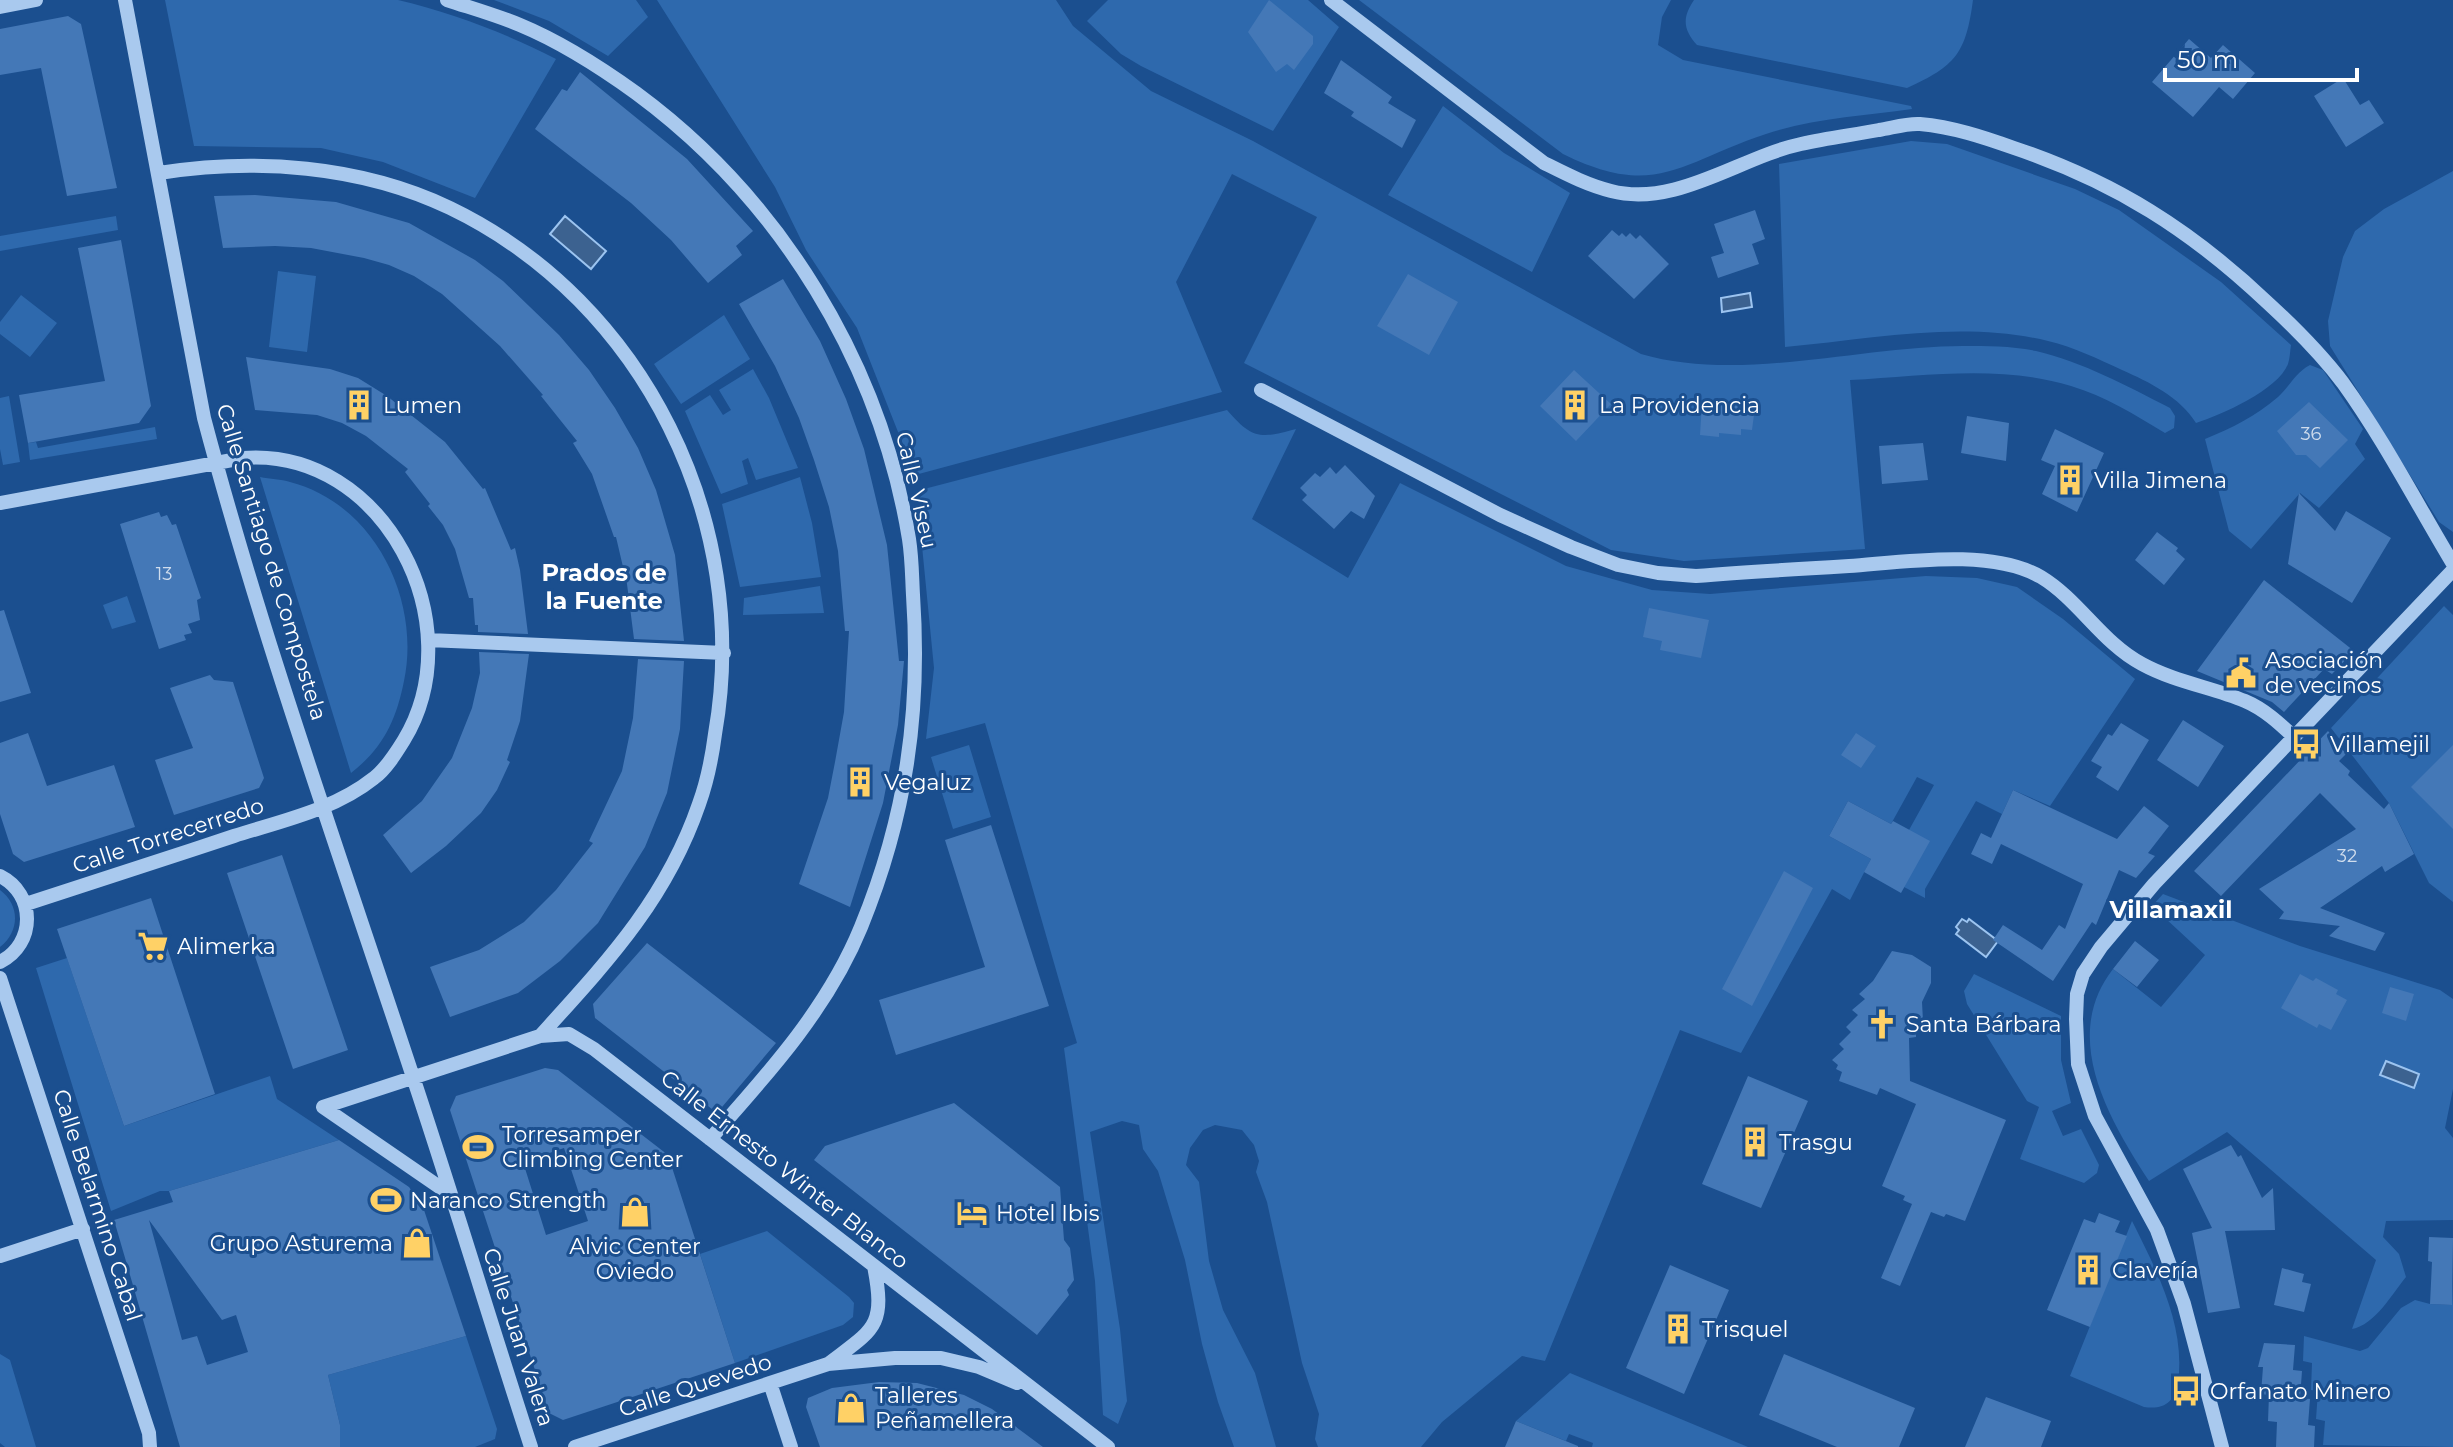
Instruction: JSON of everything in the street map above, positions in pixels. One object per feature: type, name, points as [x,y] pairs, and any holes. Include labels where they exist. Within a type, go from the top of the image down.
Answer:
[{"type":"street","points":[[0,7],[36,0]]},
{"type":"street","name":"Calle Santiago de Compostela","points":[[125,0],[204,418],[216,463],[267,635],[414,1078]]},
{"type":"street","name":"Calle Viseu","points":[[447,0],[522,26],[607,72],[682,130],[731,176],[803,268],[834,320],[863,382],[898,489],[909,541],[917,655],[914,727],[898,813],[860,930],[826,994],[780,1059],[710,1139]]},
{"type":"street","points":[[1331,0],[1544,163],[1580,181],[1613,192],[1641,195],[1681,188],[1771,152],[1916,124],[1955,129],[2052,161],[2130,197],[2184,231],[2237,273],[2313,347],[2360,409],[2453,567],[2136,904],[2083,974],[2077,994],[2078,1064],[2095,1116],[2157,1230],[2184,1304],[2222,1447]]},
{"type":"street","points":[[159,173],[207,166],[271,166],[344,175],[380,182],[448,207],[480,224],[568,288],[594,314],[629,359],[667,418],[686,459],[708,525],[717,566],[724,653],[713,751],[700,802],[676,860],[645,914],[609,960],[540,1036]]},
{"type":"street","points":[[1261,390],[1500,515],[1618,565],[1696,576],[1953,559],[2012,567],[2040,577],[2062,594],[2114,647],[2141,664],[2246,702],[2268,714],[2294,737]]},
{"type":"street","name":"Calle Torrecerredo","points":[[0,503],[268,456],[301,463],[331,476],[383,521],[404,554],[419,588],[430,657],[416,721],[397,752],[374,778],[323,807],[26,904]]},
{"type":"street","points":[[428,640],[724,653]]},
{"type":"street","points":[[0,876],[20,891],[28,919],[26,934],[19,947],[0,962]]},
{"type":"street","name":"Calle Belarmino Cabal","points":[[0,978],[149,1433],[150,1447]]},
{"type":"street","name":"Calle Ernesto Winter Blanco","points":[[414,1078],[540,1036],[569,1034],[583,1041],[1105,1445]]},
{"type":"street","points":[[414,1078],[323,1107],[451,1196]]},
{"type":"street","name":"Calle Juan Valera","points":[[414,1078],[531,1447]]},
{"type":"street","points":[[0,1256],[83,1229]]},
{"type":"street","name":"Calle Quevedo","points":[[828,1364],[875,1325],[879,1311],[874,1266]]},
{"type":"street","name":"Calle Quevedo","points":[[575,1447],[828,1364],[895,1358],[941,1358],[979,1367],[1039,1393]]},
{"type":"street","points":[[770,1383],[791,1447]]},
{"type":"shaded area","points":[[165,0],[398,0],[478,25],[556,59],[475,198],[383,162],[321,148],[194,146]]},
{"type":"shaded area","points":[[494,0],[636,0],[648,17],[608,56],[549,21]]},
{"type":"shaded area","points":[[657,0],[1056,0],[1073,26],[1151,91],[1253,141],[1641,354],[1679,362],[1719,365],[1801,361],[1924,348],[1981,346],[2027,349],[2088,368],[2170,408],[2175,416],[2174,428],[2165,433],[2120,406],[2084,390],[2017,375],[1962,373],[1850,380],[1865,549],[1684,561],[1611,550],[1244,363],[1317,217],[1232,174],[1176,282],[1222,392],[915,475],[857,328],[806,250],[775,187]]},
{"type":"shaded area","points":[[1108,0],[1308,0],[1339,27],[1273,131],[1121,54],[1087,21]]},
{"type":"shaded area","points":[[1359,0],[1671,0],[1662,17],[1658,45],[1683,60],[1911,106],[1912,109],[1802,124],[1766,134],[1668,172],[1622,174],[1563,154]]},
{"type":"shaded area","points":[[1694,0],[1973,0],[1967,33],[1956,56],[1937,72],[1907,88],[1697,45],[1686,23],[1687,12]]},
{"type":"shaded area","points":[[1443,106],[1504,153],[1570,193],[1532,272],[1388,195]]},
{"type":"shaded area","points":[[1911,141],[1947,144],[2075,189],[2119,210],[2221,282],[2291,345],[2288,364],[2282,374],[2248,400],[2196,423],[2173,398],[2143,380],[2067,347],[2016,335],[1916,333],[1785,347],[1779,164]]},
{"type":"shaded area","points":[[2453,171],[2453,532],[2439,522],[2330,346],[2328,321],[2343,257],[2355,231],[2384,209]]},
{"type":"shaded area","points":[[116,216],[118,230],[0,251],[0,236]]},
{"type":"shaded area","points":[[565,216],[606,251],[591,269],[550,234]]},
{"type":"shaded area","points":[[278,271],[316,276],[307,352],[269,347]]},
{"type":"shaded area","points":[[1750,293],[1752,307],[1722,312],[1721,298]]},
{"type":"shaded area","points":[[21,295],[57,323],[30,357],[0,334],[0,322]]},
{"type":"shaded area","points":[[724,315],[750,359],[681,404],[654,364]]},
{"type":"shaded area","points":[[2310,365],[2323,370],[2363,429],[2355,444],[2365,459],[2319,508],[2300,493],[2251,549],[2229,531],[2205,439],[2261,410]]},
{"type":"shaded area","points":[[753,369],[769,398],[798,468],[756,480],[748,458],[742,461],[748,484],[721,494],[685,411],[710,395],[723,415],[731,410],[719,390]]},
{"type":"shaded area","points":[[9,396],[20,462],[3,465],[0,398]]},
{"type":"shaded area","points":[[1227,410],[1243,427],[1257,434],[1296,429],[1252,519],[1348,578],[1400,483],[1566,566],[1652,590],[1710,594],[1926,576],[1977,578],[2017,587],[2063,619],[2135,679],[2050,806],[2013,790],[2002,814],[1976,801],[1925,889],[1925,898],[1904,887],[1909,830],[1934,785],[1917,777],[1891,824],[1848,801],[1829,836],[1871,859],[1850,900],[1832,889],[1741,1053],[1680,1030],[1545,1361],[1522,1356],[1442,1422],[1421,1447],[1318,1447],[1315,1439],[1319,1414],[1302,1363],[1267,1202],[1256,1172],[1259,1161],[1254,1145],[1242,1130],[1215,1125],[1203,1130],[1190,1148],[1186,1165],[1199,1182],[1209,1261],[1223,1310],[1255,1373],[1276,1447],[1234,1447],[1202,1344],[1185,1260],[1158,1171],[1143,1149],[1139,1125],[1122,1121],[1090,1132],[1120,1329],[1127,1401],[1118,1424],[1103,1415],[1095,1281],[1064,1048],[1077,1043],[985,723],[926,739],[934,668],[917,495],[924,489]]},
{"type":"shaded area","points":[[155,427],[157,439],[30,460],[28,443],[36,442],[38,448]]},
{"type":"shaded area","points":[[260,477],[287,481],[320,494],[346,511],[368,533],[385,559],[398,588],[405,619],[407,650],[401,695],[380,743],[351,773]]},
{"type":"shaded area","points":[[800,477],[821,577],[740,587],[722,504]]},
{"type":"shaded area","points":[[820,586],[824,613],[743,615],[744,598]]},
{"type":"shaded area","points":[[127,596],[136,622],[112,629],[103,605]]},
{"type":"shaded area","points":[[2444,606],[2453,615],[2453,902],[2429,883],[2389,803],[2331,728]]},
{"type":"shaded area","points":[[969,745],[991,817],[953,829],[931,757]]},
{"type":"shaded area","points":[[0,890],[11,903],[15,918],[7,941],[0,947]]},
{"type":"shaded area","points":[[2163,894],[2300,946],[2440,990],[2453,999],[2453,1089],[2445,1128],[2453,1138],[2453,1220],[2386,1221],[2383,1237],[2399,1254],[2406,1277],[2382,1308],[2360,1326],[2352,1329],[2376,1260],[2227,1132],[2149,1181],[2106,1105],[2091,1050],[2091,1022],[2098,995],[2113,969],[2161,1007],[2205,955],[2152,906]]},
{"type":"shaded area","points":[[1962,919],[1967,922],[1969,919],[1998,941],[1986,957],[1956,934],[1959,930],[1956,927]]},
{"type":"shaded area","points":[[67,958],[124,1126],[270,1076],[277,1099],[339,1140],[169,1191],[160,1191],[111,1211],[36,968]]},
{"type":"shaded area","points":[[1974,974],[2061,1016],[2061,1060],[2071,1103],[2052,1111],[2063,1136],[2081,1129],[2099,1165],[2097,1173],[2084,1183],[2020,1159],[2039,1107],[2027,1101],[1967,1004],[1964,991]]},
{"type":"shaded area","points":[[2386,1061],[2419,1074],[2414,1088],[2380,1075]]},
{"type":"shaded area","points":[[2132,1221],[2167,1298],[2178,1340],[2176,1389],[2167,1403],[2157,1407],[2144,1407],[2070,1376]]},
{"type":"shaded area","points":[[767,1231],[849,1297],[854,1303],[853,1317],[843,1325],[735,1363],[700,1254]]},
{"type":"shaded area","points":[[2453,1283],[2453,1447],[2323,1445],[2325,1421],[2316,1419],[2318,1391],[2311,1390],[2312,1363],[2303,1361],[2304,1336],[2360,1351],[2368,1348],[2401,1308],[2415,1300],[2452,1305]]},
{"type":"shaded area","points":[[466,1336],[497,1429],[495,1439],[475,1447],[340,1447],[340,1425],[328,1375]]},
{"type":"shaded area","points":[[0,1354],[10,1360],[36,1447],[5,1447],[0,1443]]},
{"type":"shaded area","points":[[1570,1373],[1748,1447],[1592,1447],[1593,1443],[1569,1434],[1566,1441],[1516,1421]]},
{"type":"building","points":[[1269,0],[1313,36],[1313,44],[1294,70],[1287,64],[1276,72],[1248,32]]},
{"type":"building","points":[[68,16],[81,24],[117,188],[67,196],[41,68],[0,75],[0,29]]},
{"type":"building","points":[[2189,39],[2211,58],[2223,45],[2255,73],[2233,99],[2219,87],[2193,117],[2152,82]]},
{"type":"building","points":[[1341,60],[1392,97],[1388,103],[1416,120],[1402,148],[1351,116],[1354,112],[1324,93]]},
{"type":"building","points":[[580,72],[687,159],[753,231],[736,246],[742,255],[708,283],[671,240],[631,203],[535,129],[562,89],[567,91]]},
{"type":"building","points":[[2343,78],[2360,105],[2369,100],[2384,123],[2346,147],[2314,96]]},
{"type":"building","points":[[255,195],[336,202],[409,223],[475,260],[503,281],[559,335],[589,370],[615,408],[638,448],[656,490],[675,555],[684,641],[634,639],[627,584],[616,537],[592,474],[573,443],[577,441],[543,395],[500,346],[442,294],[389,265],[311,248],[223,248],[214,196]]},
{"type":"building","points":[[1755,210],[1765,239],[1752,244],[1759,264],[1718,278],[1711,257],[1724,253],[1714,224]]},
{"type":"building","points":[[1612,230],[1619,236],[1622,233],[1626,237],[1630,233],[1636,239],[1640,235],[1669,264],[1634,299],[1588,256]]},
{"type":"building","points":[[121,240],[151,406],[139,423],[28,443],[19,395],[105,381],[78,248]]},
{"type":"building","points":[[1408,274],[1458,302],[1429,355],[1377,326]]},
{"type":"building","points":[[783,279],[820,341],[864,449],[887,545],[899,661],[904,661],[898,725],[883,803],[850,907],[799,884],[828,798],[844,712],[849,631],[845,631],[838,551],[829,507],[814,460],[775,366],[739,304]]},
{"type":"building","points":[[246,357],[330,369],[358,378],[387,396],[445,442],[485,488],[511,550],[515,548],[528,634],[478,632],[473,598],[469,598],[455,549],[443,525],[428,506],[430,504],[405,472],[408,469],[366,436],[342,423],[317,415],[255,410]]},
{"type":"building","name":"La Providencia","points":[[1574,370],[1611,404],[1576,441],[1540,406]]},
{"type":"building","points":[[2309,402],[2348,440],[2320,468],[2306,455],[2296,455],[2277,431]]},
{"type":"building","points":[[1702,403],[1755,407],[1752,430],[1741,429],[1741,435],[1700,435]]},
{"type":"building","points":[[1967,416],[2009,423],[2006,461],[1961,453]]},
{"type":"building","name":"Villa Jimena","points":[[2055,429],[2104,453],[2077,512],[2042,494],[2055,466],[2041,460]]},
{"type":"building","points":[[1923,443],[1928,480],[1882,484],[1879,446]]},
{"type":"building","points":[[1345,465],[1375,496],[1364,519],[1351,511],[1334,529],[1302,500],[1307,495],[1300,488],[1315,473],[1320,477],[1330,467],[1336,474]]},
{"type":"building","points":[[2299,493],[2335,531],[2346,511],[2391,538],[2352,603],[2288,564]]},
{"type":"building","points":[[159,512],[161,517],[167,515],[172,525],[176,524],[201,598],[197,600],[200,620],[188,624],[192,633],[184,635],[186,640],[159,649],[120,524]]},
{"type":"building","points":[[2157,532],[2178,548],[2176,551],[2185,559],[2164,585],[2135,560]]},
{"type":"building","points":[[2264,580],[2354,651],[2332,674],[2324,669],[2284,712],[2272,702],[2197,671]]},
{"type":"building","points":[[1649,608],[1709,620],[1701,658],[1660,650],[1662,641],[1643,637]]},
{"type":"building","points":[[4,610],[31,693],[0,702],[0,611]]},
{"type":"building","points":[[479,652],[529,654],[520,721],[507,760],[510,762],[497,790],[481,813],[411,873],[383,835],[422,801],[452,758],[472,708],[480,673]]},
{"type":"building","points":[[638,659],[684,661],[680,729],[667,793],[645,847],[598,923],[560,961],[518,993],[450,1017],[430,967],[479,950],[524,922],[556,890],[593,843],[589,841],[622,771],[633,718]]},
{"type":"building","points":[[210,675],[214,680],[233,682],[264,778],[259,788],[174,815],[155,760],[193,748],[170,688]]},
{"type":"building","points":[[2183,720],[2224,746],[2198,787],[2157,760]]},
{"type":"building","points":[[2121,723],[2149,740],[2118,791],[2096,777],[2102,767],[2091,761],[2108,734],[2112,736]]},
{"type":"building","points":[[2328,731],[2346,754],[2339,761],[2350,771],[2348,775],[2384,809],[2389,803],[2414,854],[2385,872],[2382,866],[2320,908],[2385,933],[2375,951],[2329,936],[2340,926],[2279,919],[2284,912],[2259,889],[2356,829],[2320,793],[2221,896],[2194,871]]},
{"type":"building","points":[[28,733],[47,786],[114,765],[135,827],[24,862],[13,854],[0,814],[0,743]]},
{"type":"building","points":[[1856,733],[1876,746],[1861,768],[1841,755]]},
{"type":"building","points":[[2453,745],[2453,829],[2411,787]]},
{"type":"building","points":[[2013,790],[2117,839],[2144,806],[2169,826],[2148,853],[2155,856],[2136,878],[2119,870],[2096,925],[2092,922],[2053,981],[1993,940],[2003,925],[2042,950],[2059,925],[2065,929],[2083,884],[2001,844],[1992,864],[1971,854],[1981,833],[1991,838]]},
{"type":"building","points":[[1848,801],[1930,841],[1901,893],[1864,872],[1871,859],[1829,836]]},
{"type":"building","points":[[991,825],[1049,1006],[896,1055],[879,1000],[985,967],[945,840]]},
{"type":"building","points":[[282,855],[348,1050],[293,1069],[227,873]]},
{"type":"building","points":[[1784,871],[1813,888],[1752,1006],[1722,989]]},
{"type":"building","points":[[151,898],[215,1094],[124,1126],[57,929]]},
{"type":"building","points":[[2135,941],[2159,960],[2137,987],[2113,969]]},
{"type":"building","points":[[647,943],[776,1043],[717,1113],[595,1018],[593,1004]]},
{"type":"building","points":[[1892,951],[1912,955],[1931,967],[1931,983],[1922,1002],[1923,1021],[1916,1021],[1916,1037],[1909,1038],[1910,1081],[2006,1120],[1965,1221],[1931,1212],[1900,1286],[1881,1278],[1912,1204],[1903,1200],[1905,1196],[1882,1186],[1916,1104],[1880,1088],[1877,1095],[1839,1081],[1842,1072],[1836,1069],[1838,1065],[1832,1060],[1844,1049],[1839,1044],[1851,1032],[1846,1027],[1858,1015],[1852,1010],[1865,999],[1859,994],[1873,981]]},
{"type":"building","points":[[2300,974],[2313,981],[2316,978],[2338,990],[2336,994],[2347,1000],[2331,1030],[2319,1024],[2317,1028],[2281,1008]]},
{"type":"building","points":[[2390,987],[2414,994],[2406,1021],[2382,1013]]},
{"type":"building","points":[[545,1068],[558,1070],[668,1155],[735,1363],[563,1420],[549,1413],[450,1110],[456,1096]],"holes":[[[564,1148],[588,1221],[546,1235],[523,1162]]]},
{"type":"building","name":"Trasgu","points":[[1748,1076],[1808,1101],[1761,1208],[1702,1184]]},
{"type":"building","name":"Hotel Ibis","points":[[954,1103],[1060,1187],[1064,1240],[1070,1248],[1074,1280],[1067,1290],[1069,1295],[1037,1335],[814,1160],[825,1146]]},
{"type":"building","points":[[339,1140],[409,1187],[423,1207],[466,1336],[328,1375],[340,1425],[340,1447],[180,1447],[114,1220],[173,1202],[169,1191]],"holes":[[[149,1220],[222,1320],[236,1315],[248,1352],[207,1365],[197,1336],[182,1340]]]},
{"type":"building","points":[[2231,1145],[2238,1157],[2241,1155],[2262,1198],[2273,1188],[2275,1230],[2225,1231],[2240,1308],[2208,1313],[2192,1233],[2212,1228],[2183,1169]]},
{"type":"building","name":"Clavería","points":[[2099,1213],[2120,1221],[2115,1232],[2127,1236],[2090,1327],[2047,1310],[2084,1219],[2095,1223]]},
{"type":"building","points":[[2429,1237],[2453,1238],[2452,1305],[2430,1304],[2432,1262],[2428,1261]]},
{"type":"building","name":"Trisquel","points":[[1670,1265],[1729,1290],[1684,1394],[1626,1368]]},
{"type":"building","points":[[2282,1268],[2304,1274],[2302,1282],[2311,1284],[2304,1312],[2274,1305]]},
{"type":"building","points":[[2264,1343],[2295,1345],[2293,1370],[2302,1371],[2300,1398],[2310,1399],[2308,1425],[2315,1426],[2314,1447],[2276,1447],[2277,1422],[2268,1421],[2269,1395],[2261,1394],[2263,1367],[2258,1367]]},
{"type":"building","points":[[1784,1354],[1915,1408],[1899,1447],[1837,1447],[1759,1415]]},
{"type":"building","points":[[879,1382],[917,1383],[964,1395],[992,1409],[1043,1447],[820,1447],[806,1407],[808,1398],[832,1388]]},
{"type":"building","points":[[1986,1397],[2051,1421],[2041,1447],[1965,1447]]},
{"type":"building","points":[[1516,1421],[1578,1446],[1578,1447],[1505,1447]]},
{"type":"place","name":"Lumen","points":[[359,405]]},
{"type":"place","name":"La Providencia","points":[[1575,405]]},
{"type":"place","name":"Villa Jimena","points":[[2070,480]]},
{"type":"place","name":"Asociación de vecinos","points":[[2241,673]]},
{"type":"place","name":"Villamejil","points":[[2306,744]]},
{"type":"place","name":"Vegaluz","points":[[860,782]]},
{"type":"place","name":"Alimerka","points":[[153,946]]},
{"type":"place","name":"Santa Bárbara","points":[[1882,1024]]},
{"type":"place","name":"Trasgu","points":[[1755,1142]]},
{"type":"place","name":"Torresamper Climbing Center","points":[[478,1147]]},
{"type":"place","name":"Naranco Strength","points":[[386,1200]]},
{"type":"place","name":"Alvic Center Oviedo","points":[[635,1212]]},
{"type":"place","name":"Hotel Ibis","points":[[972,1213]]},
{"type":"place","name":"Grupo Asturema","points":[[417,1243]]},
{"type":"place","name":"Clavería","points":[[2088,1270]]},
{"type":"place","name":"Trisquel","points":[[1678,1329]]},
{"type":"place","name":"Orfanato Minero","points":[[2186,1391]]},
{"type":"place","name":"Talleres Peñamellera","points":[[851,1408]]},
{"type":"district","name":"Prados de la Fuente","points":[[604,587]]},
{"type":"district","name":"Villamaxil","points":[[2171,910]]}]
